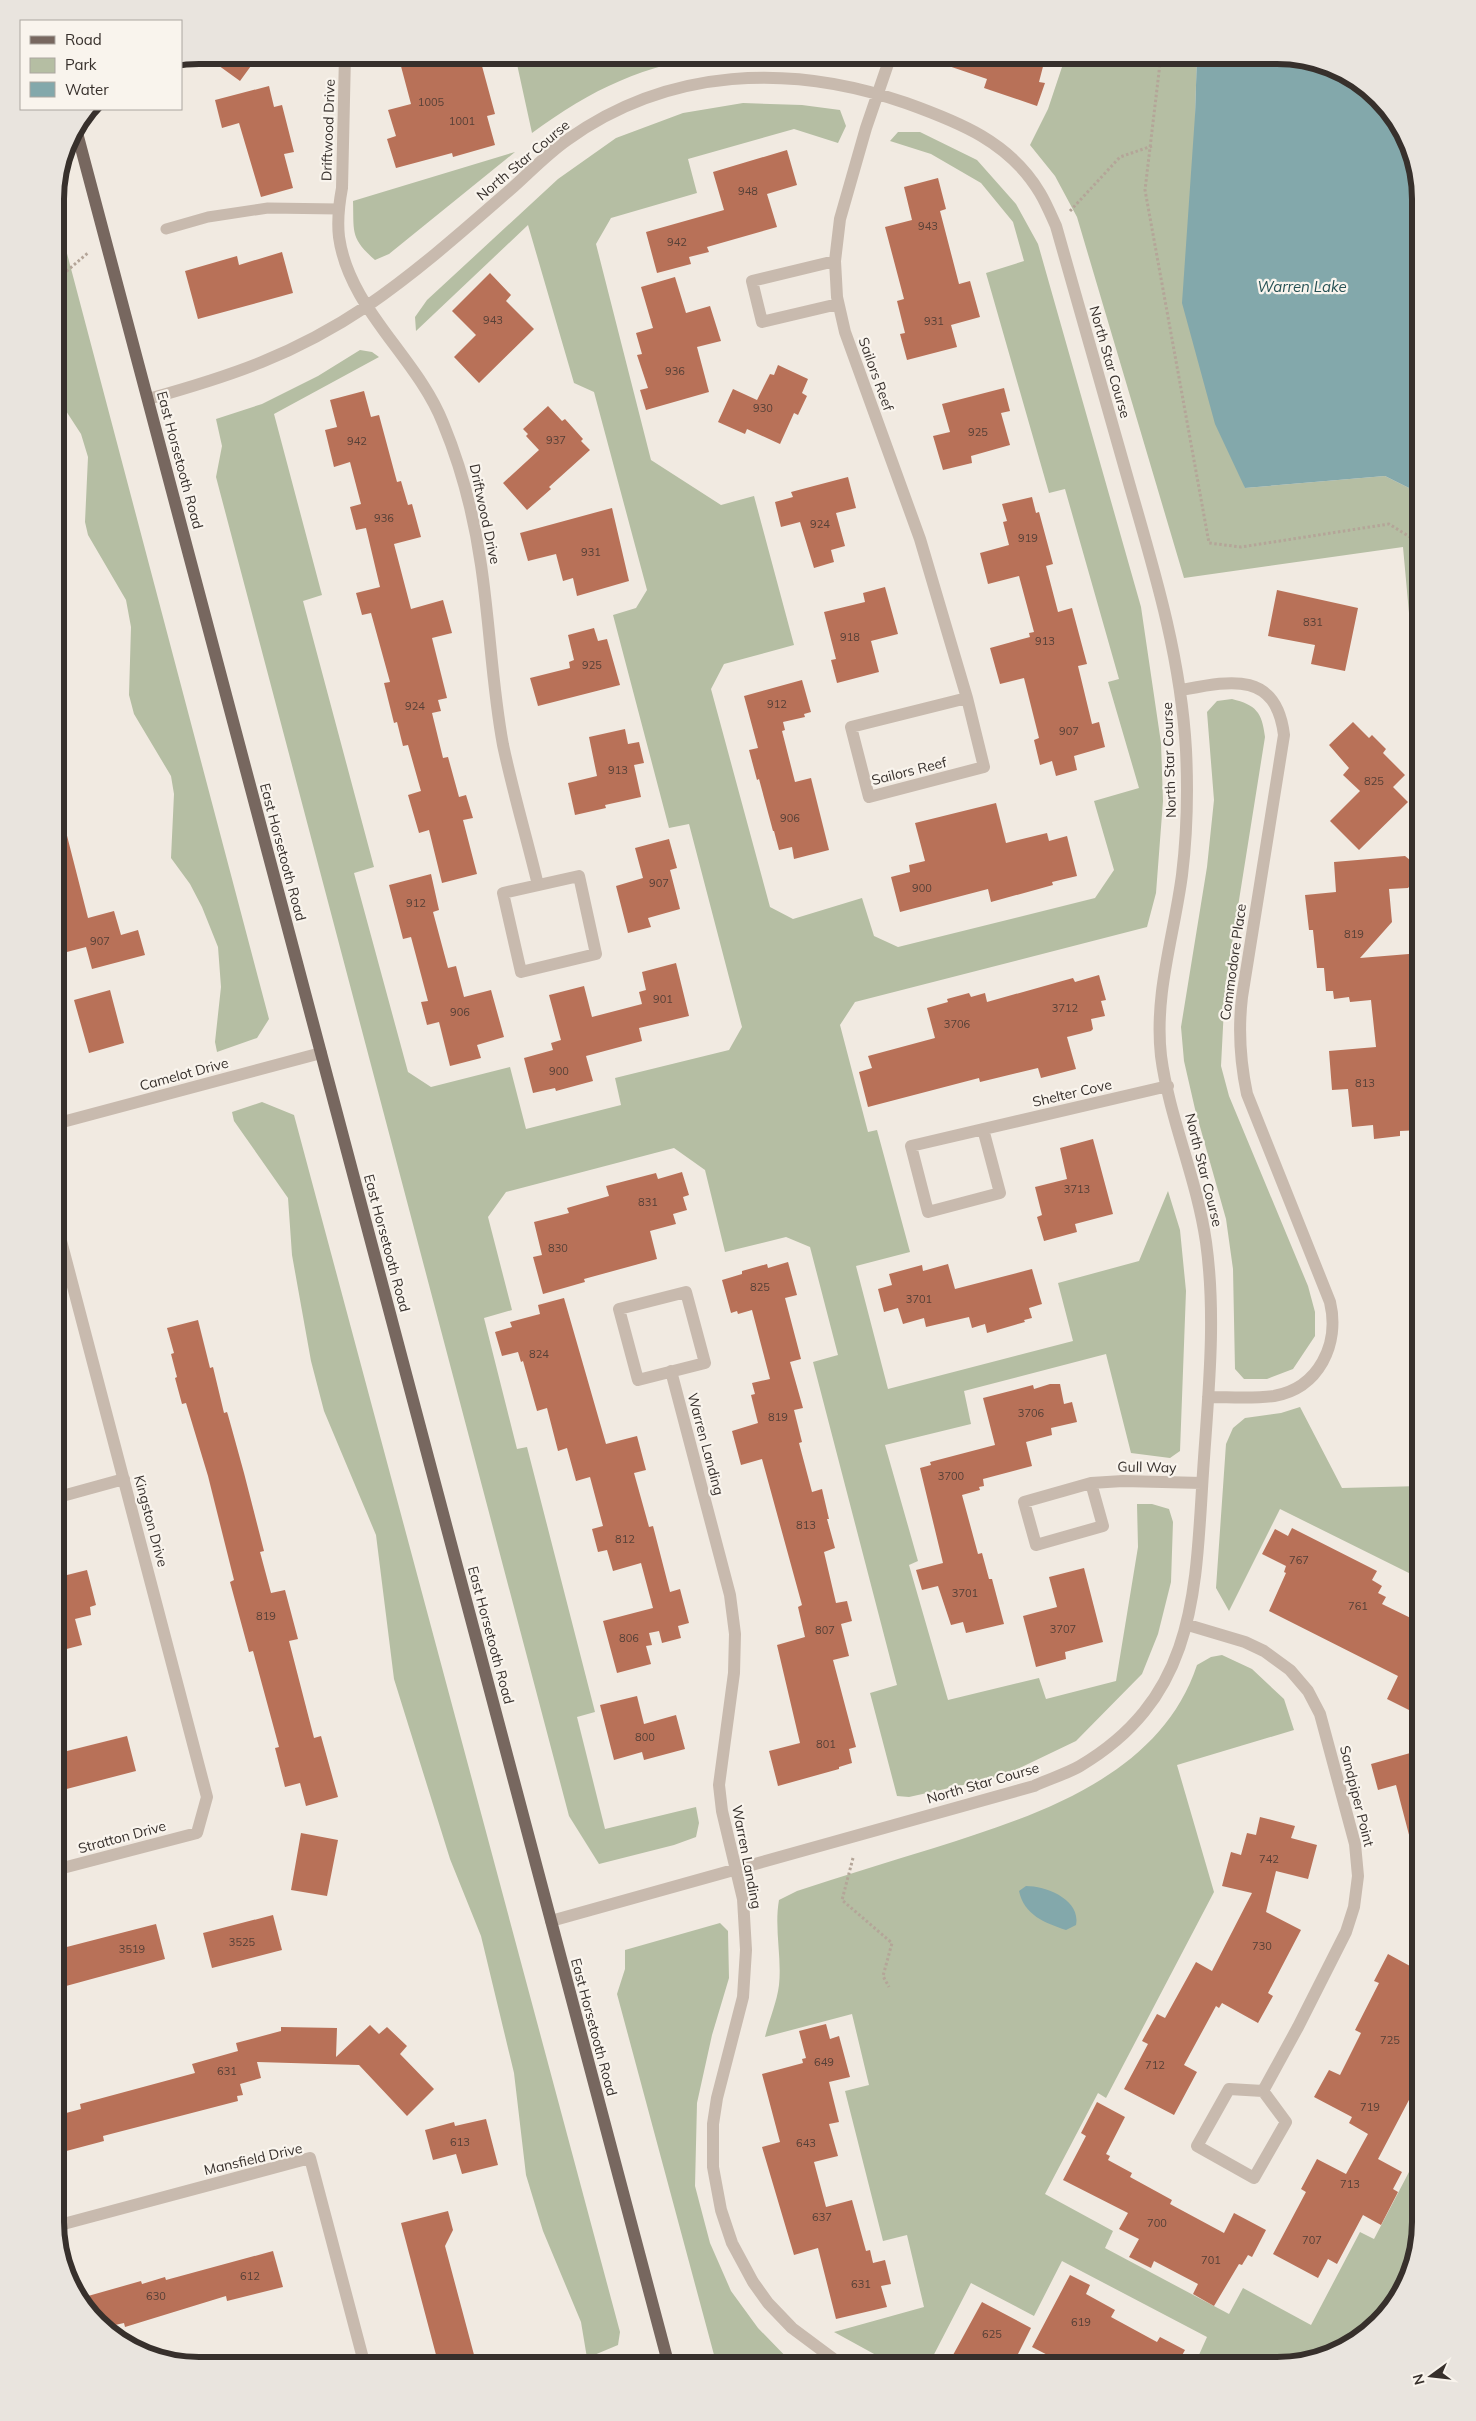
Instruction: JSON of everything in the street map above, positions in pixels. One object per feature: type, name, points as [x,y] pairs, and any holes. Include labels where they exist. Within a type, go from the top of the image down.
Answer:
[{"type":"main road","name":"East Horsetooth Road","points":[[78,138],[667,2357]]},
{"type":"street","name":"Driftwood Drive","points":[[345,64],[342,188],[339,210],[339,235],[343,255],[351,279],[367,306],[403,354],[426,391],[442,421],[463,474],[481,564],[503,745],[538,885]]},
{"type":"street","name":"Sailors Reef","points":[[888,64],[840,219],[835,261],[838,304],[845,332],[920,540],[966,698],[984,767],[869,797],[851,727],[966,698]]},
{"type":"street","name":"North Star Course","points":[[148,399],[218,380],[270,361],[320,336],[367,306],[429,261],[565,140],[610,113],[643,98],[683,87],[740,78],[794,77],[836,83],[879,94],[944,116],[973,129],[994,142],[1017,163],[1040,192],[1056,226],[1166,612],[1182,690],[1187,815],[1181,876],[1162,983],[1160,1010],[1161,1056],[1200,1208],[1211,1296],[1208,1397],[1194,1594],[1188,1625],[1181,1647],[1163,1684],[1140,1716],[1111,1744],[1078,1767],[1034,1786],[551,1921]]},
{"type":"street","points":[[835,261],[752,281],[762,322],[838,304]]},
{"type":"street","name":"Commodore Place","points":[[1182,690],[1228,682],[1244,683],[1258,688],[1272,700],[1282,718],[1284,735],[1242,997],[1239,1025],[1241,1064],[1247,1094],[1330,1302],[1334,1317],[1333,1337],[1327,1356],[1313,1376],[1297,1388],[1274,1396],[1208,1397]]},
{"type":"street","points":[[578,876],[596,954],[521,972],[503,893],[538,885],[578,876]]},
{"type":"street","name":"Camelot Drive","points":[[64,1122],[321,1053]]},
{"type":"street","name":"Shelter Cove","points":[[983,1129],[1000,1193],[928,1212],[911,1146],[983,1129],[1168,1086]]},
{"type":"street","name":"Kingston Drive","points":[[64,1252],[207,1797],[197,1832]]},
{"type":"street","points":[[686,1292],[705,1363],[672,1371],[638,1380],[619,1309],[686,1292]]},
{"type":"street","name":"Warren Landing","points":[[672,1371],[730,1595],[735,1634],[734,1673],[719,1785],[722,1811],[743,1899],[746,1950],[743,1996],[717,2098],[713,2124],[713,2167],[721,2210],[732,2243],[752,2282],[768,2303],[792,2328],[831,2357]]},
{"type":"street","points":[[64,1496],[124,1479]]},
{"type":"street","name":"Gull Way","points":[[1091,1483],[1103,1526],[1036,1545],[1024,1502],[1091,1483],[1123,1481],[1202,1483]]},
{"type":"street","name":"Sandpiper Point","points":[[1188,1625],[1245,1642],[1264,1651],[1290,1670],[1308,1691],[1320,1714],[1355,1844],[1358,1876],[1354,1907],[1346,1932],[1263,2091]]},
{"type":"street","name":"Stratton Drive","points":[[64,1868],[197,1832]]},
{"type":"street","points":[[1229,2089],[1263,2091],[1286,2122],[1254,2178],[1197,2146],[1229,2089]]},
{"type":"street","name":"Mansfield Drive","points":[[64,2224],[310,2158],[363,2357]]},
{"type":"lane","points":[[166,229],[208,217],[268,208],[339,210]]},
{"type":"path","points":[[1160,64],[1152,146],[1145,190],[1209,543],[1241,547],[1389,524],[1412,538]]},
{"type":"path","points":[[1056,226],[1120,157],[1152,146]]},
{"type":"path","points":[[64,273],[105,239]]},
{"type":"path","points":[[859,1834],[842,1900],[892,1943],[883,1976],[889,1987]]},
{"type":"green space","points":[[517,64],[671,64],[643,72],[598,91],[554,117],[532,133]]},
{"type":"green space","points":[[1063,64],[1197,64],[1195,115],[1245,488],[1385,476],[1412,490],[1412,646],[1403,547],[1184,578],[1077,217],[1055,176],[1030,145],[1048,109]]},
{"type":"green space","points":[[743,103],[802,105],[840,110],[846,126],[838,143],[794,129],[688,159],[697,193],[611,218],[596,244],[651,460],[721,505],[754,496],[794,645],[724,664],[711,689],[770,907],[793,919],[862,898],[874,936],[898,947],[1095,898],[1114,870],[1094,801],[1139,788],[1108,682],[1119,679],[1065,489],[1049,493],[986,273],[1024,261],[1013,222],[981,183],[931,154],[890,141],[898,132],[920,132],[977,160],[1016,204],[1038,244],[1141,607],[1161,743],[1163,801],[1156,893],[1147,927],[855,1002],[840,1025],[868,1132],[877,1130],[910,1252],[856,1266],[888,1389],[1073,1341],[1058,1283],[1139,1261],[1168,1191],[1180,1230],[1186,1291],[1180,1451],[1170,1458],[1131,1453],[1106,1354],[964,1391],[971,1424],[885,1445],[918,1561],[909,1565],[948,1700],[1039,1678],[1046,1699],[1116,1681],[1138,1547],[1137,1504],[1152,1504],[1169,1509],[1173,1522],[1171,1582],[1158,1634],[1142,1674],[1076,1741],[1003,1776],[909,1797],[897,1796],[870,1693],[897,1685],[813,1362],[838,1355],[810,1247],[786,1237],[725,1252],[705,1170],[674,1148],[506,1192],[488,1217],[512,1310],[484,1318],[517,1449],[527,1447],[595,1712],[577,1717],[605,1829],[696,1807],[699,1823],[696,1837],[674,1845],[599,1864],[569,1816],[216,477],[222,446],[216,419],[262,404],[318,376],[360,350],[372,352],[379,357],[274,414],[322,595],[303,601],[374,867],[354,873],[408,1072],[431,1087],[510,1067],[526,1129],[621,1105],[615,1078],[729,1050],[742,1027],[689,824],[669,828],[613,615],[636,608],[647,590],[594,392],[574,383],[528,225],[416,331],[415,317],[427,300],[558,179],[616,138],[683,113]]},
{"type":"green space","points":[[515,152],[389,254],[375,260],[357,240],[354,227],[353,201]]},
{"type":"green space","points":[[64,242],[269,1019],[257,1038],[217,1052],[215,1042],[221,987],[218,947],[202,907],[190,884],[171,858],[174,794],[171,776],[134,714],[129,695],[131,627],[126,600],[88,535],[85,522],[88,457],[81,434],[64,408]]},
{"type":"green space","points":[[1232,699],[1247,704],[1256,711],[1262,721],[1265,737],[1225,988],[1221,1066],[1229,1096],[1308,1286],[1315,1312],[1315,1336],[1293,1369],[1267,1379],[1244,1379],[1235,1369],[1233,1269],[1226,1219],[1195,1109],[1184,1061],[1181,1027],[1207,867],[1214,800],[1207,712],[1217,701]]},
{"type":"green space","points":[[262,1102],[294,1115],[620,2332],[618,2345],[589,2357],[587,2357],[581,2322],[543,2231],[526,2175],[514,2073],[481,1936],[450,1859],[394,1679],[376,1535],[324,1411],[311,1361],[292,1255],[288,1198],[234,1121],[232,1112]]},
{"type":"green space","points":[[1300,1407],[1342,1488],[1412,1486],[1412,1575],[1280,1509],[1229,1611],[1216,1588],[1226,1444],[1233,1428],[1245,1418],[1281,1413]]},
{"type":"green space","points":[[1222,1655],[1252,1669],[1284,1699],[1294,1730],[1177,1765],[1214,1892],[1106,2098],[1098,2093],[1045,2194],[1113,2231],[1105,2248],[1229,2314],[1243,2288],[1311,2325],[1360,2232],[1374,2239],[1412,2166],[1411,2240],[1402,2274],[1394,2290],[1373,2318],[1345,2339],[1321,2350],[1304,2355],[1286,2357],[1198,2357],[1207,2337],[1062,2261],[1034,2316],[971,2283],[933,2357],[880,2357],[834,2332],[924,2307],[907,2235],[883,2241],[845,2091],[869,2085],[852,2014],[765,2037],[779,1985],[780,1964],[777,1921],[779,1900],[797,1891],[1012,1822],[1052,1806],[1090,1786],[1124,1764],[1154,1736],[1179,1704],[1197,1665],[1211,1657]]},
{"type":"green space","points":[[720,1923],[728,1931],[729,1978],[712,2035],[697,2103],[695,2186],[710,2243],[731,2291],[758,2328],[786,2357],[715,2357],[617,1994],[625,1969],[625,1950]]},
{"type":"water","name":"Warren Lake","points":[[1197,64],[1286,64],[1304,66],[1321,71],[1352,86],[1379,110],[1390,124],[1402,147],[1411,181],[1412,490],[1385,476],[1245,488],[1215,424],[1182,303]]},
{"type":"water","points":[[1026,1886],[1043,1889],[1061,1896],[1073,1908],[1076,1916],[1076,1925],[1066,1930],[1036,1917],[1026,1906],[1019,1891]]},
{"type":"building","points":[[216,64],[252,64],[240,81]]},
{"type":"building","points":[[400,64],[481,64],[495,114],[487,116],[495,145],[453,157],[452,153],[396,168],[387,139],[396,136],[388,110],[411,104]]},
{"type":"building","points":[[943,64],[1044,64],[1039,82],[1045,83],[1037,106],[984,88],[987,79]]},
{"type":"building","points":[[269,86],[274,107],[282,105],[294,152],[284,154],[293,188],[261,197],[239,123],[222,128],[215,100]]},
{"type":"building","points":[[787,150],[797,185],[767,194],[777,227],[707,247],[709,252],[689,257],[691,264],[657,273],[646,232],[724,210],[713,172]]},
{"type":"building","points":[[938,178],[946,209],[940,211],[959,284],[970,281],[980,317],[951,325],[957,347],[907,360],[900,334],[905,333],[897,301],[904,299],[885,227],[912,220],[904,187]]},
{"type":"building","points":[[282,252],[293,293],[198,319],[185,271],[237,256],[239,265]]},
{"type":"building","points":[[490,273],[511,295],[506,301],[534,329],[479,383],[454,357],[476,335],[452,311]]},
{"type":"building","points":[[675,277],[686,313],[710,306],[721,341],[697,347],[709,392],[646,410],[640,390],[648,388],[637,355],[642,354],[636,333],[653,328],[641,287]]},
{"type":"building","points":[[778,365],[808,379],[802,393],[807,396],[798,415],[794,413],[780,444],[747,429],[745,434],[718,422],[733,389],[757,400],[770,374],[774,375]]},
{"type":"building","points":[[1004,388],[1010,411],[1001,413],[1010,445],[971,456],[972,463],[943,470],[933,436],[950,432],[942,404]]},
{"type":"building","points":[[364,391],[371,417],[379,415],[397,482],[401,481],[408,505],[412,504],[421,537],[394,544],[411,609],[443,600],[452,633],[432,638],[447,698],[438,700],[441,711],[432,713],[443,758],[448,757],[459,797],[466,795],[473,818],[463,820],[477,874],[442,883],[429,830],[419,833],[408,795],[421,791],[408,745],[403,746],[397,722],[394,723],[384,683],[390,682],[371,613],[362,615],[356,593],[380,587],[366,528],[356,530],[350,507],[361,504],[350,462],[334,467],[325,430],[337,427],[330,400]]},
{"type":"building","points":[[548,406],[562,421],[565,419],[590,450],[527,510],[503,483],[539,450],[526,436],[528,434],[523,429]]},
{"type":"building","points":[[848,477],[856,508],[836,513],[845,546],[831,550],[834,562],[814,568],[800,522],[781,527],[775,502],[793,497],[791,492]]},
{"type":"building","points":[[1032,497],[1036,513],[1039,512],[1053,564],[1046,566],[1058,612],[1072,608],[1087,664],[1078,666],[1092,724],[1099,722],[1105,747],[1074,756],[1077,770],[1056,776],[1052,761],[1040,765],[1034,740],[1039,738],[1024,678],[1000,684],[990,648],[1030,637],[1029,633],[1034,632],[1019,576],[988,584],[980,553],[1009,545],[1003,522],[1007,521],[1002,504]]},
{"type":"building","points":[[612,508],[629,581],[577,596],[573,578],[563,581],[556,554],[528,561],[520,533]]},
{"type":"building","points":[[885,587],[898,634],[871,641],[879,672],[837,683],[831,660],[836,659],[824,612],[865,602],[863,593]]},
{"type":"building","points":[[1277,590],[1358,608],[1345,671],[1311,664],[1315,645],[1268,636]]},
{"type":"building","points":[[594,628],[598,641],[607,639],[620,685],[538,706],[530,678],[570,668],[569,662],[574,660],[568,635]]},
{"type":"building","points":[[802,680],[811,712],[804,714],[805,717],[783,722],[785,730],[782,731],[795,782],[811,778],[829,850],[794,859],[792,847],[779,850],[759,779],[757,780],[749,750],[758,748],[744,696]]},
{"type":"building","points":[[1353,722],[1369,738],[1372,735],[1386,749],[1383,753],[1405,775],[1393,787],[1408,802],[1359,850],[1330,821],[1360,791],[1343,775],[1349,768],[1329,745]]},
{"type":"building","points":[[625,729],[628,744],[639,742],[644,763],[634,765],[641,797],[605,805],[606,808],[575,815],[568,783],[597,776],[589,737]]},
{"type":"building","points":[[996,803],[1006,843],[1047,833],[1049,841],[1067,836],[1077,876],[1052,882],[1053,885],[991,902],[988,889],[900,912],[891,877],[910,872],[909,865],[925,861],[915,823]]},
{"type":"building","points":[[64,824],[88,918],[114,911],[121,935],[138,930],[145,955],[92,969],[86,947],[64,953]]},
{"type":"building","points":[[669,839],[677,868],[670,870],[680,909],[648,918],[651,927],[628,933],[616,886],[643,878],[635,848]]},
{"type":"building","points":[[1405,856],[1412,862],[1412,884],[1408,888],[1389,889],[1392,922],[1360,958],[1412,954],[1412,1130],[1400,1131],[1400,1136],[1374,1139],[1373,1125],[1352,1127],[1348,1089],[1332,1090],[1329,1051],[1376,1047],[1371,1000],[1350,1002],[1349,997],[1334,999],[1333,991],[1326,991],[1324,968],[1317,968],[1313,930],[1309,930],[1305,895],[1336,892],[1334,862]]},
{"type":"building","points":[[431,874],[439,910],[433,912],[448,968],[456,966],[464,997],[491,990],[504,1037],[477,1045],[481,1058],[450,1066],[439,1022],[427,1025],[421,1002],[428,1001],[411,937],[403,939],[389,885]]},
{"type":"building","points":[[676,963],[689,1016],[639,1028],[642,1041],[586,1056],[593,1081],[556,1091],[555,1088],[533,1093],[524,1058],[553,1050],[551,1043],[561,1040],[549,995],[584,986],[592,1017],[642,1004],[639,992],[646,990],[642,972]]},
{"type":"building","points":[[1099,975],[1106,1000],[1101,1001],[1105,1016],[1091,1019],[1093,1029],[1091,1031],[1067,1037],[1076,1069],[1041,1078],[1038,1068],[980,1082],[979,1078],[868,1107],[859,1072],[872,1068],[868,1056],[935,1038],[927,1008],[948,1002],[947,999],[969,993],[971,997],[985,993],[987,1002],[1073,978],[1075,982]]},
{"type":"building","points":[[110,990],[124,1043],[89,1053],[74,1000]]},
{"type":"building","points":[[1093,1139],[1113,1214],[1075,1224],[1077,1232],[1044,1241],[1037,1217],[1042,1215],[1035,1187],[1067,1179],[1060,1148]]},
{"type":"building","points":[[682,1172],[689,1195],[683,1197],[687,1210],[673,1214],[676,1224],[650,1231],[657,1259],[584,1279],[585,1282],[543,1294],[533,1257],[542,1255],[534,1222],[569,1213],[567,1208],[609,1196],[606,1186],[656,1173],[658,1179]]},
{"type":"building","points":[[788,1262],[797,1295],[785,1298],[801,1359],[790,1362],[803,1408],[794,1410],[802,1442],[799,1443],[812,1492],[822,1489],[829,1519],[827,1519],[835,1548],[824,1552],[836,1603],[847,1601],[852,1621],[841,1624],[849,1656],[833,1660],[856,1747],[849,1749],[852,1763],[839,1767],[839,1769],[778,1786],[769,1751],[800,1743],[777,1645],[805,1637],[798,1607],[802,1605],[762,1459],[741,1465],[732,1431],[758,1423],[751,1395],[755,1394],[752,1383],[770,1379],[752,1310],[738,1314],[737,1311],[731,1313],[722,1280],[742,1274],[742,1271],[767,1264],[768,1268]]},
{"type":"building","points":[[948,1264],[955,1289],[1032,1269],[1042,1304],[1029,1308],[1032,1318],[1024,1320],[1025,1322],[987,1333],[985,1324],[972,1328],[969,1317],[926,1327],[924,1318],[903,1324],[898,1308],[884,1312],[878,1289],[892,1285],[889,1274],[922,1265],[923,1271]]},
{"type":"building","points":[[564,1298],[606,1444],[637,1436],[646,1470],[634,1473],[649,1527],[653,1526],[670,1592],[680,1589],[689,1623],[678,1626],[681,1638],[662,1643],[659,1631],[649,1633],[652,1645],[646,1646],[651,1664],[617,1673],[603,1621],[653,1608],[641,1563],[613,1571],[607,1550],[598,1552],[592,1529],[603,1526],[590,1477],[576,1481],[567,1448],[558,1451],[547,1408],[537,1411],[523,1361],[521,1362],[518,1352],[502,1356],[495,1332],[512,1327],[510,1322],[540,1314],[538,1305]]},
{"type":"building","points":[[198,1320],[210,1368],[213,1367],[224,1413],[227,1412],[244,1473],[264,1551],[260,1552],[271,1593],[285,1590],[298,1639],[289,1641],[314,1738],[321,1736],[338,1797],[306,1806],[300,1783],[285,1787],[275,1748],[279,1747],[253,1651],[249,1652],[230,1582],[234,1580],[208,1476],[186,1403],[182,1404],[175,1378],[177,1377],[171,1354],[174,1353],[167,1328]]},
{"type":"building","points":[[1050,1384],[1060,1384],[1064,1404],[1072,1402],[1077,1422],[1051,1428],[1052,1435],[1026,1442],[1032,1466],[983,1479],[984,1486],[979,1487],[980,1490],[962,1495],[978,1554],[982,1553],[989,1579],[992,1579],[1004,1624],[966,1633],[963,1622],[951,1625],[938,1586],[922,1590],[916,1570],[943,1563],[920,1468],[931,1465],[930,1462],[995,1445],[983,1398],[1033,1385],[1034,1389]]},
{"type":"building","points":[[1292,1528],[1377,1571],[1372,1580],[1382,1586],[1378,1593],[1386,1597],[1382,1604],[1412,1619],[1412,1712],[1387,1699],[1398,1676],[1269,1611],[1286,1573],[1284,1572],[1286,1566],[1262,1554],[1275,1529],[1288,1536]]},
{"type":"building","points":[[1084,1568],[1103,1642],[1065,1652],[1066,1659],[1036,1667],[1023,1616],[1057,1607],[1049,1577]]},
{"type":"building","points":[[87,1570],[96,1605],[90,1607],[91,1615],[75,1619],[82,1645],[64,1650],[64,1576]]},
{"type":"building","points":[[637,1696],[644,1724],[676,1715],[685,1749],[644,1760],[642,1752],[614,1760],[600,1705]]},
{"type":"building","points":[[127,1736],[136,1771],[64,1790],[64,1752]]},
{"type":"building","points":[[1412,1753],[1412,1846],[1396,1785],[1378,1790],[1371,1764]]},
{"type":"building","points":[[1260,1817],[1295,1826],[1291,1838],[1317,1845],[1308,1879],[1276,1871],[1266,1912],[1301,1930],[1268,1993],[1273,1996],[1258,2023],[1222,2003],[1219,2008],[1216,2006],[1184,2065],[1197,2072],[1174,2115],[1124,2089],[1148,2044],[1142,2041],[1157,2014],[1165,2018],[1196,1962],[1212,1971],[1252,1893],[1222,1886],[1231,1852],[1241,1855],[1247,1833],[1256,1835]]},
{"type":"building","points":[[301,1833],[338,1840],[327,1896],[291,1890]]},
{"type":"building","points":[[273,1915],[282,1950],[212,1968],[203,1933]]},
{"type":"building","points":[[156,1924],[165,1959],[64,1987],[64,1948]]},
{"type":"building","points":[[1388,1954],[1412,1967],[1412,2094],[1378,2159],[1402,2172],[1393,2189],[1398,2192],[1381,2225],[1363,2215],[1337,2264],[1328,2259],[1318,2278],[1273,2254],[1306,2192],[1301,2189],[1317,2159],[1346,2174],[1368,2134],[1349,2123],[1352,2117],[1314,2097],[1329,2070],[1340,2075],[1361,2033],[1355,2030],[1379,1983],[1374,1981]]},
{"type":"building","points":[[826,2024],[830,2039],[839,2036],[850,2077],[829,2082],[839,2122],[829,2124],[838,2156],[814,2162],[826,2207],[852,2200],[866,2251],[870,2250],[873,2263],[885,2260],[891,2284],[881,2286],[887,2307],[836,2319],[818,2248],[794,2255],[762,2147],[780,2142],[762,2074],[803,2063],[802,2059],[806,2058],[799,2031]]},
{"type":"building","points":[[370,2025],[379,2034],[387,2027],[407,2046],[400,2054],[434,2089],[407,2116],[359,2065],[257,2062],[261,2078],[240,2084],[243,2095],[237,2096],[238,2101],[103,2136],[104,2141],[64,2152],[64,2114],[81,2109],[80,2104],[195,2073],[192,2064],[238,2051],[236,2043],[281,2031],[281,2027],[337,2028],[336,2057]]},
{"type":"building","points":[[1097,2102],[1125,2117],[1106,2154],[1110,2156],[1108,2160],[1132,2173],[1130,2177],[1172,2200],[1170,2204],[1224,2233],[1234,2213],[1266,2230],[1252,2257],[1248,2255],[1242,2265],[1239,2264],[1214,2306],[1193,2294],[1198,2284],[1154,2261],[1151,2268],[1129,2257],[1139,2239],[1119,2229],[1128,2213],[1063,2180],[1086,2136],[1081,2133]]},
{"type":"building","points":[[486,2119],[498,2165],[462,2174],[456,2154],[433,2160],[425,2130],[454,2122],[455,2126]]},
{"type":"building","points":[[448,2211],[453,2230],[445,2246],[475,2357],[437,2357],[401,2223]]},
{"type":"building","points":[[273,2251],[283,2287],[227,2301],[226,2296],[125,2327],[124,2323],[112,2326],[86,2297],[141,2281],[142,2284],[165,2277],[166,2280]]},
{"type":"building","points":[[1070,2275],[1090,2285],[1086,2294],[1115,2310],[1111,2317],[1157,2342],[1160,2337],[1185,2350],[1181,2357],[1051,2357],[1032,2347]]},
{"type":"building","points":[[982,2302],[1031,2328],[1016,2357],[952,2357]]}]
